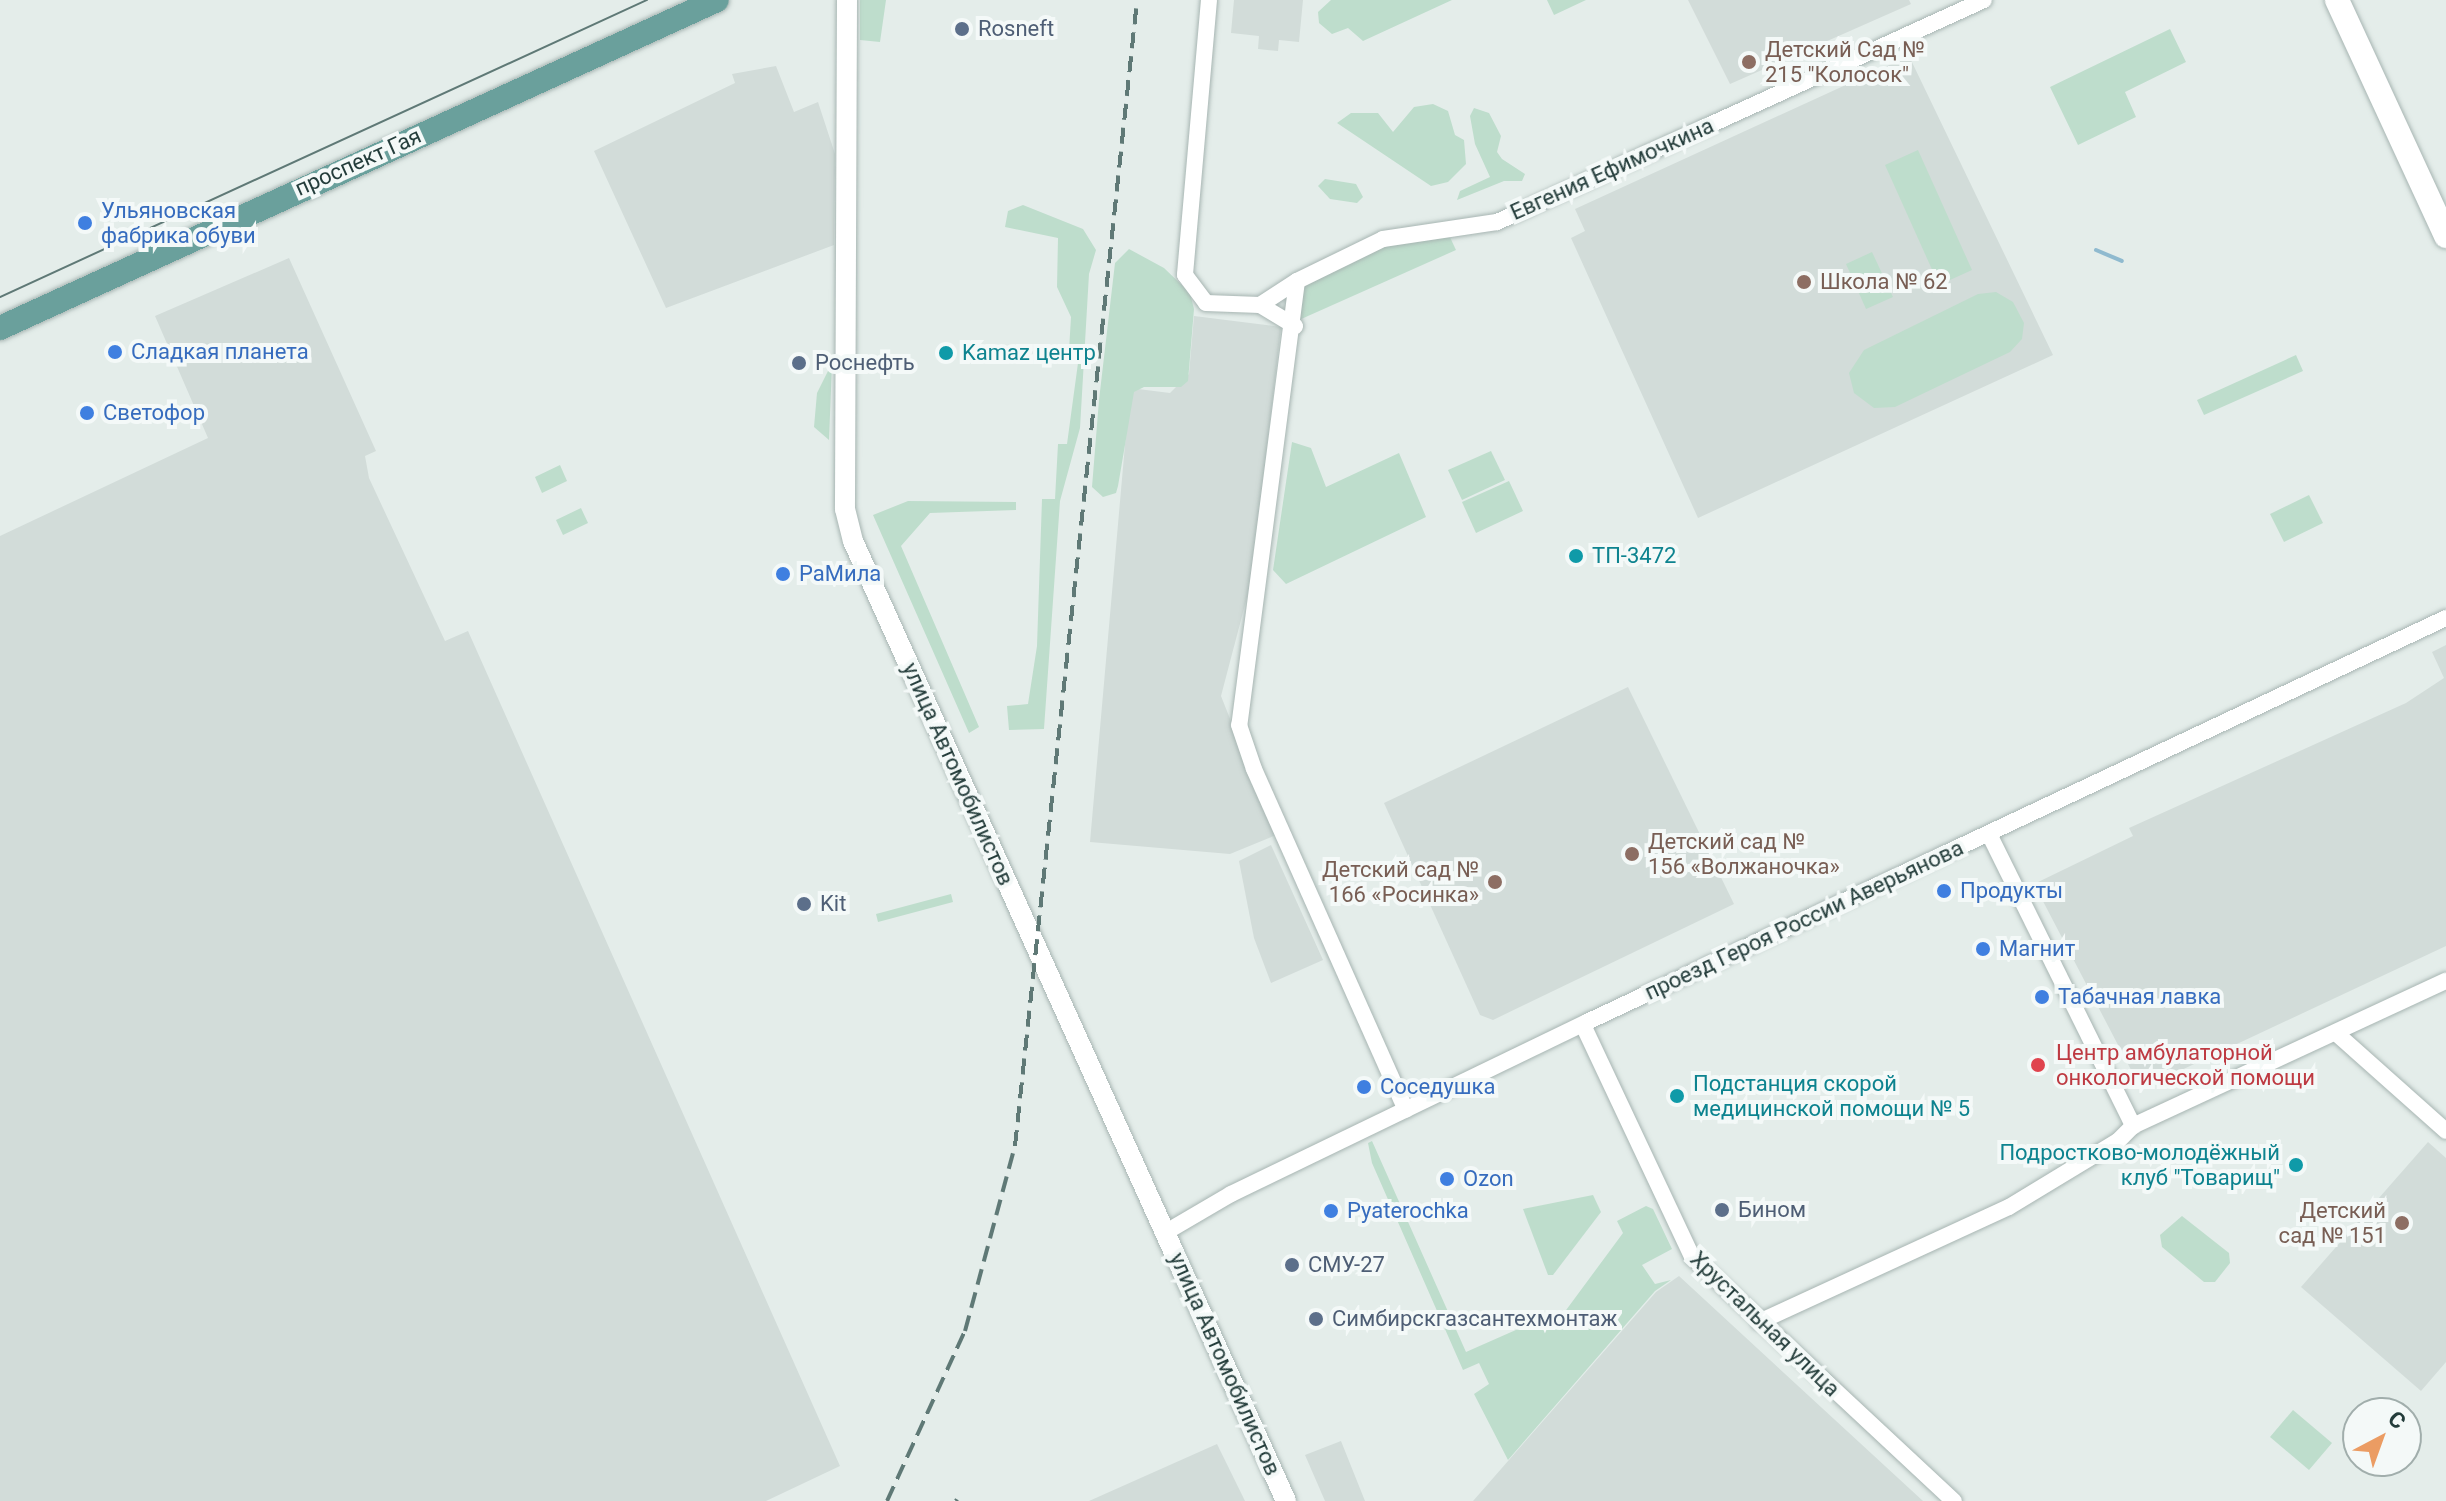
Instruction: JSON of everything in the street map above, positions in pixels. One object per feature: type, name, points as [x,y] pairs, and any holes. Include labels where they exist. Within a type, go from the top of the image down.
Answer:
[{"type":"main road","name":"проспект Гая","points":[[0,328],[717,0]]},
{"type":"main road","points":[[2337,0],[2446,236]]},
{"type":"street","name":"улица Автомобилистов","points":[[847,0],[845,509],[853,541],[1286,1501]]},
{"type":"street","points":[[1209,0],[1185,275],[1206,303],[1260,305],[1295,326]]},
{"type":"street","name":"Евгения Ефимочкина","points":[[1260,305],[1297,281],[1383,239],[1497,222],[1984,0]]},
{"type":"street","points":[[1297,281],[1295,326],[1239,725],[1259,782],[1406,1110]]},
{"type":"street","name":"проезд Героя России Аверьянова","points":[[1166,1232],[1234,1192],[2446,618]]},
{"type":"street","points":[[1989,834],[2133,1126]]},
{"type":"street","points":[[1759,1322],[2009,1207],[2118,1141],[2133,1126],[2446,981]]},
{"type":"street","name":"Хрустальная улица","points":[[1583,1025],[1679,1235],[1692,1257],[1954,1501]]},
{"type":"street","points":[[2336,1033],[2446,1131]]},
{"type":"shaded area","points":[[1234,0],[1303,0],[1299,42],[1279,40],[1278,51],[1258,49],[1259,36],[1231,33]]},
{"type":"shaded area","name":"Детский Сад № 215 \"Колосок\"","points":[[1688,0],[1909,0],[1911,4],[1730,84]]},
{"type":"shaded area","name":"Школа № 62","points":[[1909,56],[2053,355],[1698,518],[1571,238],[1585,231],[1575,209]]},
{"type":"shaded area","points":[[776,66],[794,112],[818,102],[835,154],[834,245],[666,308],[594,151],[735,83],[732,74]]},
{"type":"shaded area","points":[[289,258],[376,451],[365,456],[369,478],[445,641],[468,631],[840,1466],[766,1501],[0,1501],[0,536],[208,438],[155,316]]},
{"type":"shaded area","points":[[1194,316],[1281,327],[1252,578],[1221,696],[1276,835],[1230,854],[1090,842],[1130,388],[1170,393],[1189,374]]},
{"type":"shaded area","points":[[2446,645],[2446,946],[2141,1089],[2034,884],[2133,836],[2129,828],[2406,703],[2444,678],[2432,652]]},
{"type":"shaded area","points":[[1628,687],[1734,904],[1493,1020],[1480,1015],[1384,803]]},
{"type":"shaded area","points":[[1271,845],[1323,960],[1271,983],[1254,938],[1239,861]]},
{"type":"shaded area","name":"Детский сад № 151","points":[[2428,1142],[2446,1158],[2446,1362],[2421,1391],[2301,1287]]},
{"type":"shaded area","points":[[1679,1276],[1923,1501],[1473,1501],[1656,1292]]},
{"type":"shaded area","points":[[1341,1441],[1365,1501],[1325,1501],[1305,1455]]},
{"type":"shaded area","points":[[1217,1444],[1245,1501],[1089,1501]]},
{"type":"green space","points":[[860,0],[886,0],[880,42],[860,40]]},
{"type":"green space","points":[[1331,0],[1452,0],[1363,41],[1348,28],[1332,34],[1319,23],[1318,12]]},
{"type":"green space","points":[[1547,0],[1586,0],[1554,15]]},
{"type":"green space","points":[[2170,29],[2186,62],[2125,92],[2136,117],[2078,145],[2050,87]]},
{"type":"green space","points":[[1433,104],[1448,111],[1455,135],[1464,140],[1466,164],[1448,182],[1431,186],[1337,123],[1351,113],[1378,113],[1393,132],[1414,107]]},
{"type":"green space","points":[[1474,108],[1489,113],[1501,136],[1497,152],[1502,159],[1525,174],[1522,181],[1504,181],[1457,200],[1460,191],[1490,177],[1475,144],[1470,116]]},
{"type":"green space","points":[[1918,150],[1972,270],[1939,285],[1885,165]]},
{"type":"green space","points":[[1325,179],[1356,184],[1363,197],[1357,203],[1330,199],[1318,186]]},
{"type":"green space","points":[[1023,205],[1083,229],[1096,250],[1089,274],[1080,428],[1060,501],[1044,729],[1009,730],[1007,706],[1028,704],[1037,646],[1042,499],[1055,499],[1058,444],[1067,444],[1078,363],[1069,350],[1071,317],[1057,287],[1058,238],[1005,227],[1008,211]]},
{"type":"green space","points":[[1448,233],[1456,250],[1299,320],[1301,284],[1383,243]]},
{"type":"green space","points":[[1129,249],[1164,268],[1190,293],[1194,309],[1188,381],[1181,387],[1144,387],[1134,392],[1116,493],[1103,497],[1092,487],[1099,400],[1115,263]]},
{"type":"green space","points":[[1872,252],[1893,297],[1866,309],[1846,264]]},
{"type":"green space","points":[[1996,292],[2013,302],[2024,323],[2022,339],[2010,352],[1895,407],[1874,408],[1854,393],[1849,373],[1864,350],[1978,294]]},
{"type":"green space","points":[[2296,355],[2303,371],[2204,415],[2197,400]]},
{"type":"green space","points":[[832,363],[829,440],[814,427],[817,393]]},
{"type":"green space","points":[[1292,442],[1311,448],[1326,487],[1399,453],[1426,517],[1286,584],[1273,570]]},
{"type":"green space","points":[[1491,451],[1505,480],[1462,500],[1448,470]]},
{"type":"green space","points":[[560,465],[567,481],[542,493],[535,477]]},
{"type":"green space","points":[[1509,481],[1523,511],[1476,533],[1462,502]]},
{"type":"green space","points":[[2309,495],[2323,523],[2284,542],[2270,514]]},
{"type":"green space","points":[[908,501],[1016,502],[1016,510],[930,513],[901,546],[979,727],[969,733],[873,515]]},
{"type":"green space","points":[[581,508],[588,523],[563,535],[556,520]]},
{"type":"green space","points":[[951,894],[953,902],[878,922],[876,914]]},
{"type":"green space","points":[[1372,1141],[1466,1352],[1545,1317],[1558,1321],[1623,1233],[1617,1221],[1646,1206],[1653,1209],[1672,1249],[1642,1265],[1655,1284],[1671,1280],[1655,1291],[1508,1460],[1474,1394],[1489,1384],[1479,1363],[1463,1370],[1372,1163],[1368,1143]]},
{"type":"green space","points":[[1593,1195],[1601,1212],[1553,1275],[1548,1275],[1523,1209]]},
{"type":"green space","points":[[2182,1216],[2229,1253],[2230,1263],[2215,1282],[2204,1282],[2162,1247],[2160,1235]]},
{"type":"green space","points":[[2293,1410],[2332,1443],[2309,1470],[2270,1437]]},
{"type":"waterway","points":[[2096,250],[2122,261]]},
{"type":"tram line","points":[[0,297],[647,0]]},
{"type":"railway","points":[[887,1501],[965,1331],[1015,1146],[1137,0]]},
{"type":"place","name":"Rosneft","points":[[962,29]]},
{"type":"place","name":"Детский Сад № 215 \"Колосок\"","points":[[1749,62]]},
{"type":"place","name":"Ульяновская фабрика обуви","points":[[85,223]]},
{"type":"place","name":"Школа № 62","points":[[1804,282]]},
{"type":"place","name":"Сладкая планета","points":[[115,352]]},
{"type":"place","name":"Kamaz центр","points":[[946,353]]},
{"type":"place","name":"Роснефть","points":[[799,363]]},
{"type":"place","name":"Светофор","points":[[87,413]]},
{"type":"place","name":"ТП-3472","points":[[1576,556]]},
{"type":"place","name":"РаМила","points":[[783,574]]},
{"type":"place","name":"Детский сад № 156 «Волжаночка»","points":[[1632,854]]},
{"type":"place","name":"Детский сад № 166 «Росинка»","points":[[1495,882]]},
{"type":"place","name":"Продукты","points":[[1944,891]]},
{"type":"place","name":"Kit","points":[[804,904]]},
{"type":"place","name":"Магнит","points":[[1983,949]]},
{"type":"place","name":"Табачная лавка","points":[[2042,997]]},
{"type":"place","name":"Центр амбулаторной онкологической помощи","points":[[2038,1065]]},
{"type":"place","name":"Соседушка","points":[[1364,1087]]},
{"type":"place","name":"Подстанция скорой медицинской помощи № 5","points":[[1677,1096]]},
{"type":"place","name":"Подростково-молодёжный клуб \"Товарищ\"","points":[[2296,1165]]},
{"type":"place","name":"Ozon","points":[[1447,1179]]},
{"type":"place","name":"Бином","points":[[1722,1210]]},
{"type":"place","name":"Pyaterochka","points":[[1331,1211]]},
{"type":"place","name":"Детский сад № 151","points":[[2402,1223]]},
{"type":"place","name":"СМУ-27","points":[[1292,1265]]},
{"type":"place","name":"Симбирскгазсантехмонтаж","points":[[1316,1319]]}]
